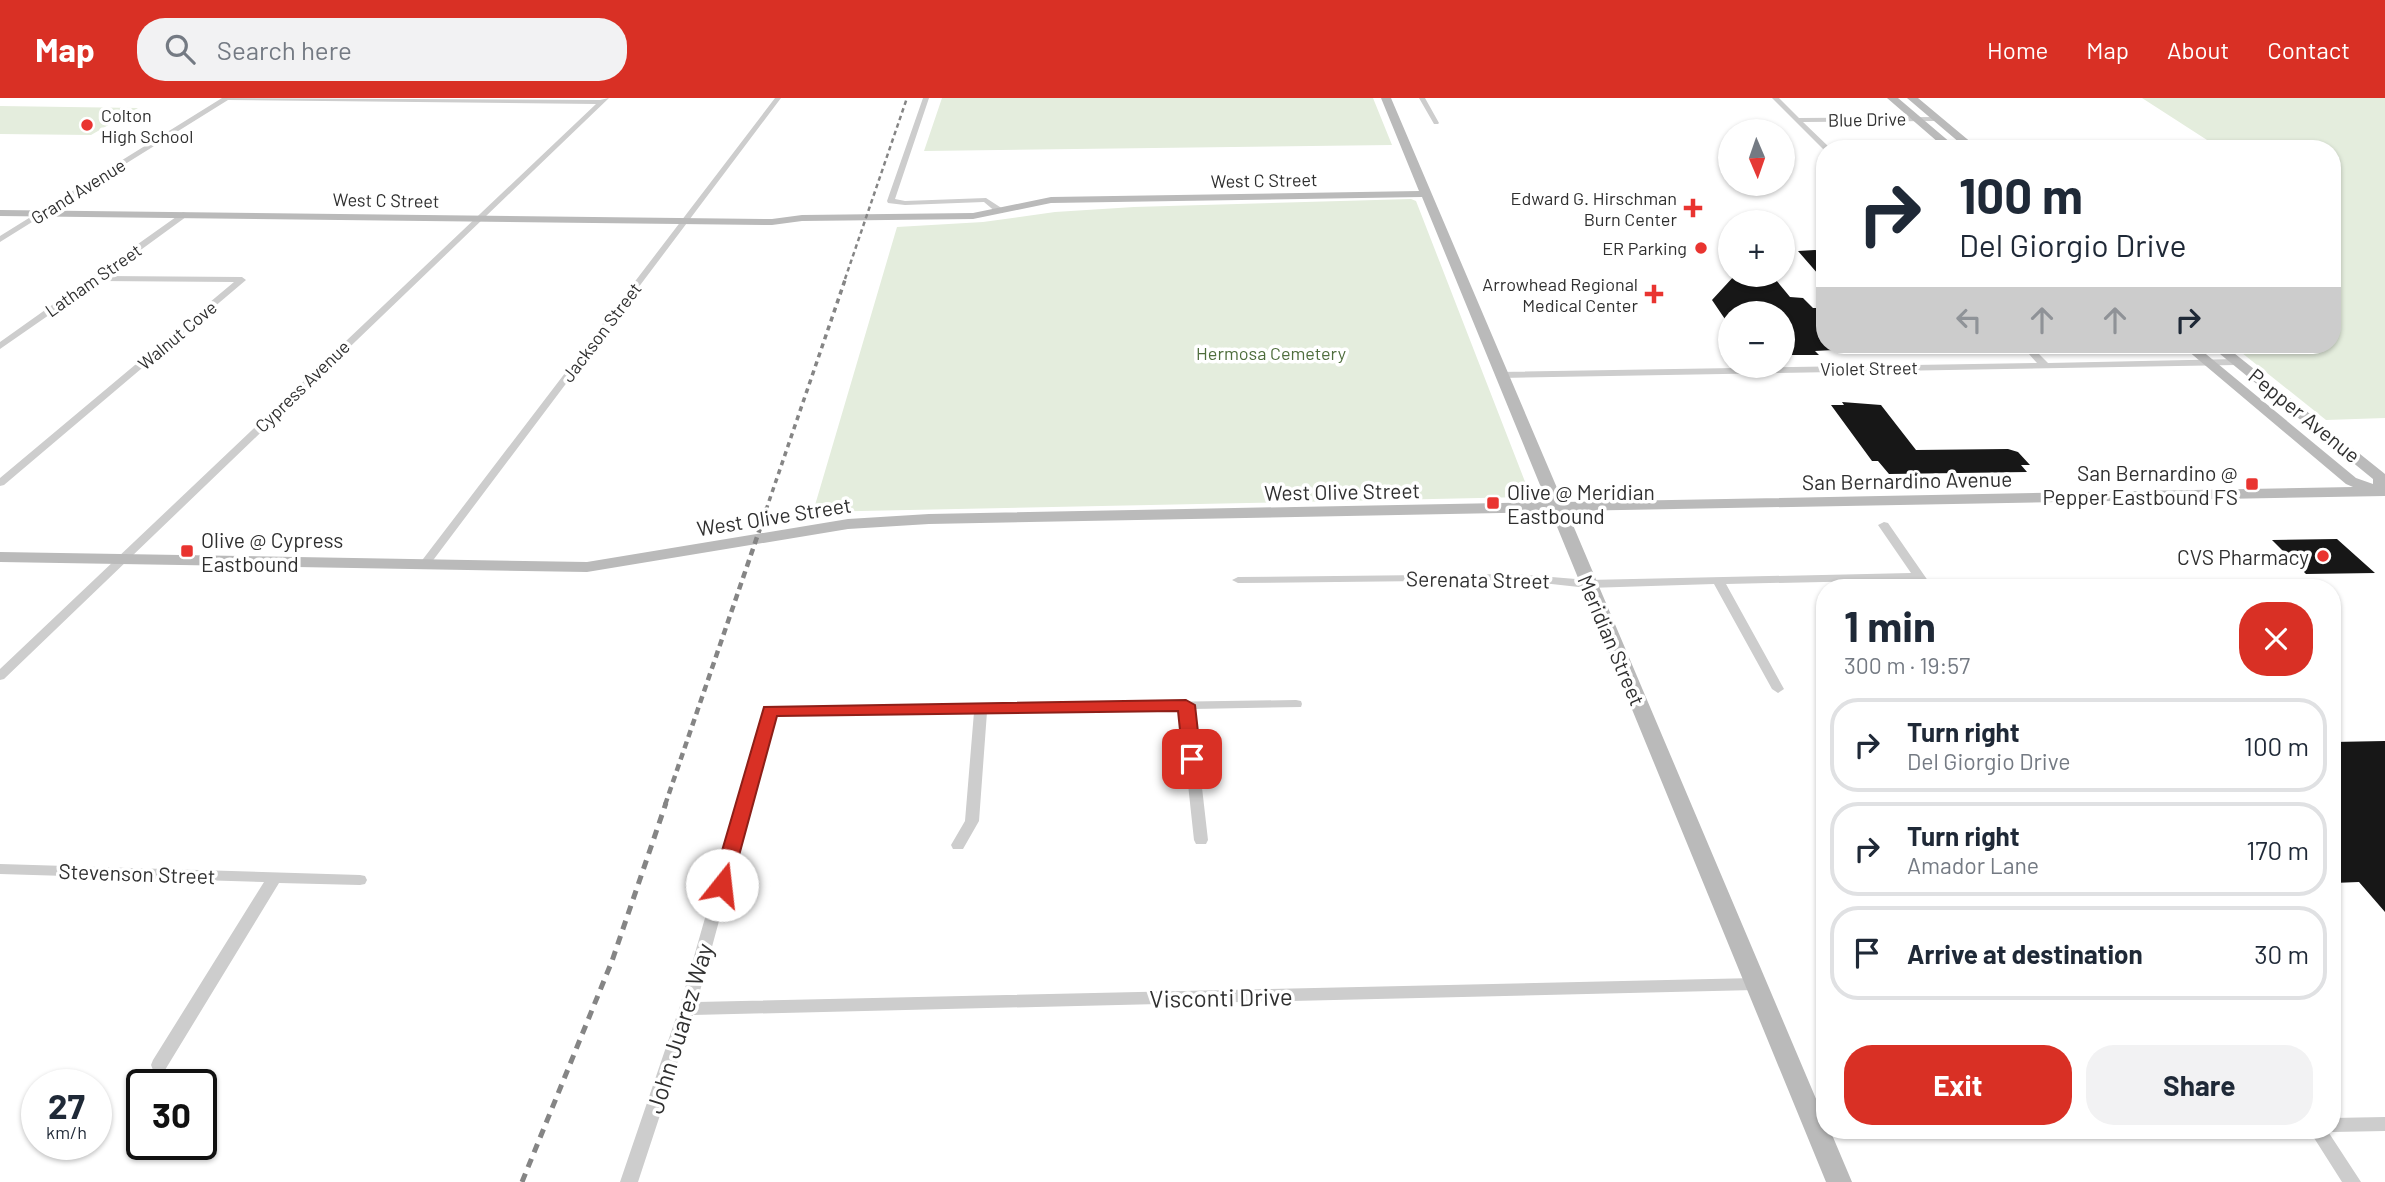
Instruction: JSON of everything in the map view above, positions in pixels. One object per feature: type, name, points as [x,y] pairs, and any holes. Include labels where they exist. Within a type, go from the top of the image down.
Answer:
[{"type":"street","points":[[226,98],[603,100]]},
{"type":"street","name":"Grand Avenue","points":[[0,240],[226,98]]},
{"type":"street","name":"Jackson Street","points":[[424,565],[778,98]]},
{"type":"street","points":[[926,98],[891,201],[1051,200]]},
{"type":"street","name":"Meridian Street","points":[[1386,98],[1816,1128]]},
{"type":"street","points":[[1422,98],[1436,123]]},
{"type":"street","points":[[1775,98],[1817,140]]},
{"type":"street","points":[[1892,98],[1942,140]]},
{"type":"street","points":[[1903,98],[1914,100],[1963,140]]},
{"type":"street","name":"Cypress Avenue","points":[[0,676],[603,100]]},
{"type":"street","name":"Blue Drive","points":[[1795,117],[1933,116]]},
{"type":"street","name":"West C Street","points":[[1006,210],[1051,200],[1426,194]]},
{"type":"street","points":[[986,200],[1006,210]]},
{"type":"street","name":"West C Street","points":[[0,213],[683,223],[910,223],[923,219],[1006,210],[1089,205],[1102,201]]},
{"type":"street","name":"Latham Street","points":[[0,346],[186,214]]},
{"type":"street","name":"Walnut Cove","points":[[0,483],[242,280],[96,278]]},
{"type":"street","points":[[2034,354],[2046,366]]},
{"type":"street","name":"Pepper Avenue","points":[[2198,354],[2351,481],[2384,493]]},
{"type":"street","points":[[2227,354],[2236,362]]},
{"type":"street","name":"Violet Street","points":[[1501,375],[2236,362]]},
{"type":"street","name":"Pepper Avenue","points":[[2236,362],[2381,478],[2384,493]]},
{"type":"street","name":"San Bernardino Avenue","points":[[1556,508],[2384,493]]},
{"type":"street","name":"West Olive Street","points":[[0,557],[424,565],[610,565],[879,521],[1556,508]]},
{"type":"street","points":[[1884,525],[1920,579]]},
{"type":"street","name":"Serenata Street","points":[[1238,580],[1514,576],[1588,584],[1918,576]]},
{"type":"street","points":[[1718,581],[1778,689]]},
{"type":"street","points":[[770,710],[1296,704]]},
{"type":"street","points":[[1186,705],[1201,840]]},
{"type":"street","points":[[958,845],[972,821],[981,708]]},
{"type":"street","name":"John Juarez Way","points":[[629,1182],[687,1009],[770,710]]},
{"type":"street","name":"Stevenson Street","points":[[0,869],[360,880]]},
{"type":"street","points":[[159,1065],[275,877]]},
{"type":"street","name":"Visconti Drive","points":[[687,1009],[1755,984]]},
{"type":"street","points":[[2341,1125],[2385,1124]]},
{"type":"street","name":"Meridian Street","points":[[1821,1139],[1839,1182]]},
{"type":"street","points":[[2323,1139],[2351,1182]]},
{"type":"green space","points":[[942,98],[1373,98],[1392,145],[924,151]]},
{"type":"green space","points":[[2142,98],[2385,98],[2385,418],[2326,420],[2243,354],[2341,354],[2341,140],[2207,140]]},
{"type":"green space","points":[[0,106],[138,108],[91,135],[0,134]]},
{"type":"green space","name":"Hermosa Cemetery","points":[[1411,199],[1416,201],[1531,497],[813,512],[897,227],[983,222],[1055,212],[1134,207]]},
{"type":"building","points":[[1816,250],[1816,272],[1798,251]]},
{"type":"building","points":[[1724,287],[1782,287],[1790,297],[1803,298],[1816,308],[1815,351],[1819,355],[1795,355],[1795,301],[1718,301],[1718,309],[1712,300]]},
{"type":"building","points":[[1842,402],[1881,405],[1916,450],[2008,449],[2018,452],[2030,465],[2021,465],[2027,472],[1889,474],[1878,461],[1872,461],[1831,405],[1844,405]]},
{"type":"building","name":"CVS Pharmacy","points":[[2337,539],[2375,573],[2306,574],[2272,540]]},
{"type":"building","points":[[2385,741],[2385,912],[2359,882],[2341,883],[2341,742]]},
{"type":"railway","points":[[845,279],[907,98]]},
{"type":"railway","points":[[766,510],[846,277]]},
{"type":"railway","points":[[665,805],[767,508]]},
{"type":"railway","points":[[522,1182],[612,961],[666,803]]},
{"type":"place","name":"Colton High School","points":[[87,125]]},
{"type":"place","name":"Edward G. Hirschman Burn Center","points":[[1693,208]]},
{"type":"place","name":"ER Parking","points":[[1701,248]]},
{"type":"place","name":"Arrowhead Regional Medical Center","points":[[1654,294]]},
{"type":"place","name":"San Bernardino @ Pepper Eastbound FS","points":[[2252,484]]},
{"type":"place","name":"Olive @ Meridian Eastbound","points":[[1493,503]]},
{"type":"place","name":"Olive @ Cypress Eastbound","points":[[187,551]]},
{"type":"place","name":"CVS Pharmacy","points":[[2323,556]]},
{"type":"route","points":[[722,885],[770,710],[1186,705],[1192,759]]}]
